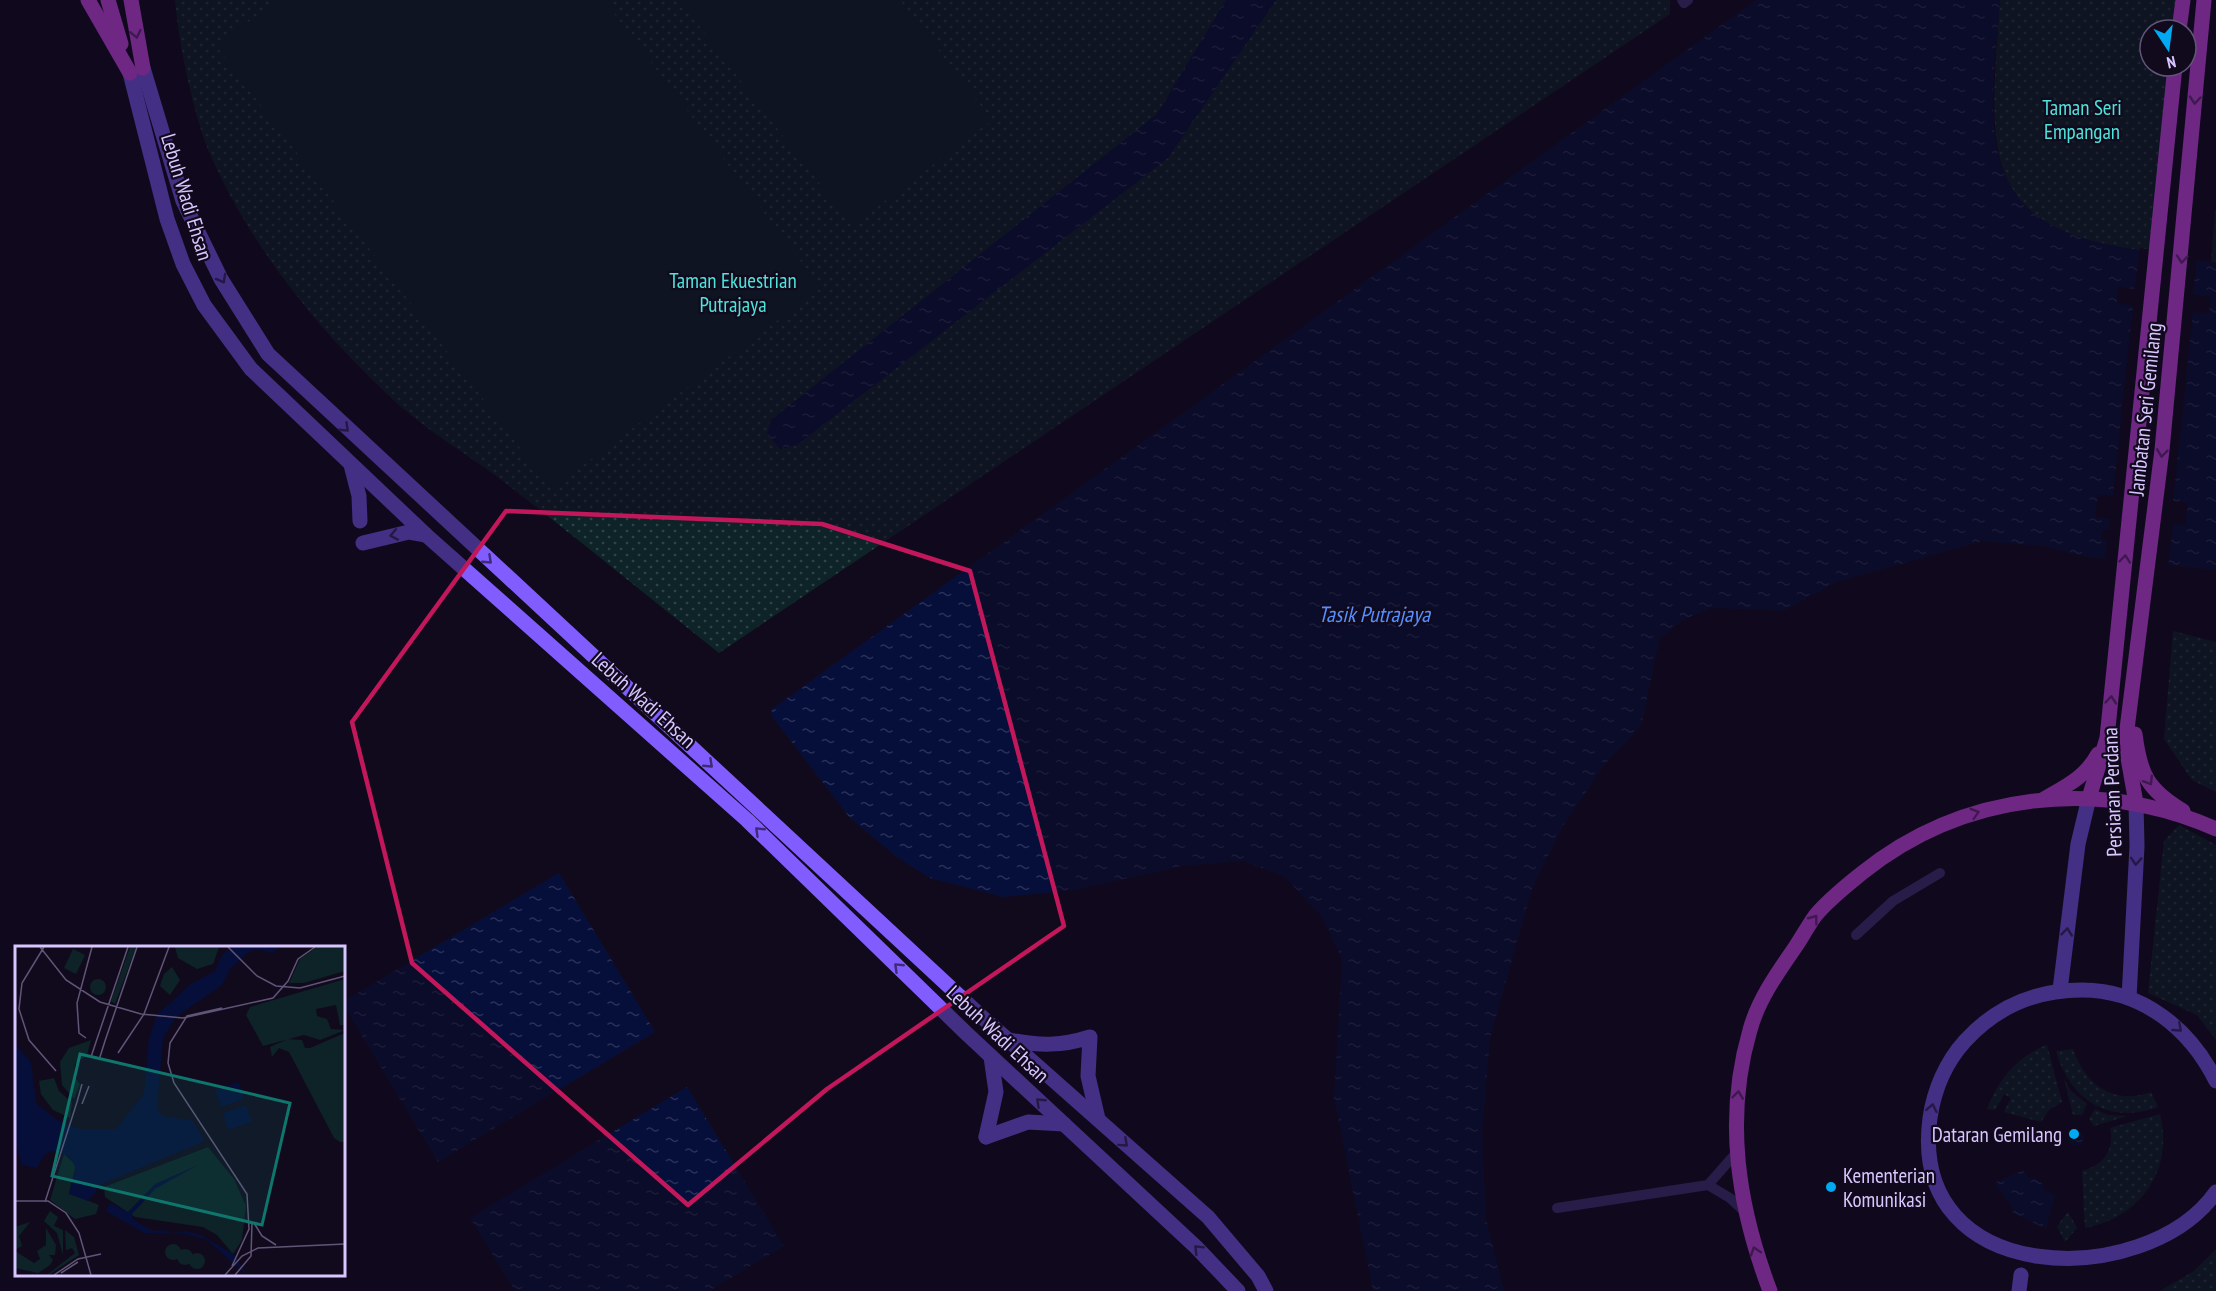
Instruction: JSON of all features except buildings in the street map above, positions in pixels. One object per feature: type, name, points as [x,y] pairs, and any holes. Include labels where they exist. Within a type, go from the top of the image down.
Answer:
[{"type":"main road","points":[[88,0],[136,70]]},
{"type":"main road","points":[[108,0],[136,70]]},
{"type":"main road","points":[[131,0],[136,70]]},
{"type":"main road","points":[[2181,18],[2183,0]]},
{"type":"main road","name":"Jambatan Seri Gemilang","points":[[2142,622],[2187,201],[2204,0]]},
{"type":"main road","name":"Lebuh Wadi Ehsan","points":[[136,70],[167,219],[183,264],[204,305],[251,369],[426,535],[747,820],[991,1056],[1196,1247],[1238,1291]]},
{"type":"main road","name":"Lebuh Wadi Ehsan","points":[[136,70],[183,201],[221,279],[268,354],[1007,1039],[1208,1217],[1258,1276],[1266,1291]]},
{"type":"main road","name":"Jambatan Seri Gemilang","points":[[2119,617],[2174,78]]},
{"type":"main road","points":[[350,465],[359,495],[360,521]]},
{"type":"main road","points":[[363,543],[409,532],[426,535]]},
{"type":"main road","name":"Persiaran Perdana","points":[[2089,798],[2107,738],[2119,617]]},
{"type":"main road","name":"Persiaran Perdana","points":[[2129,998],[2137,846],[2136,803],[2127,729],[2142,622]]},
{"type":"main road","points":[[2132,705],[2137,746],[2144,776],[2159,796],[2199,822]]},
{"type":"main road","points":[[2041,800],[2079,779],[2092,766],[2107,738]]},
{"type":"main road","points":[[2060,990],[2078,844],[2089,798]]},
{"type":"main road","points":[[1770,1291],[1743,1211],[1736,1153],[1738,1091],[1750,1029],[1779,970],[1816,915],[1882,858],[1942,824],[1991,808],[2041,800],[2089,798],[2136,803],[2216,829]]},
{"type":"main road","points":[[2041,1280],[2021,1275],[1999,1264],[1971,1242],[1952,1219],[1939,1192],[1930,1163],[1928,1133],[1933,1103],[1943,1075],[1953,1058],[1979,1027],[2003,1009],[2031,997],[2060,990],[2095,990],[2129,998],[2158,1012],[2184,1032],[2204,1057],[2216,1081]]},
{"type":"main road","points":[[1007,1039],[1044,1046],[1070,1044],[1090,1037],[1088,1076],[1098,1119]]},
{"type":"main road","points":[[991,1056],[996,1092],[986,1137],[1028,1122],[1064,1124]]},
{"type":"main road","points":[[2188,1238],[2208,1212],[2216,1192]]},
{"type":"main road","points":[[2019,1291],[2021,1275]]},
{"type":"street","points":[[1682,0],[1684,3],[1688,0]]},
{"type":"street","points":[[1856,935],[1893,902],[1940,873]]},
{"type":"street","points":[[1708,1185],[1736,1153]]},
{"type":"street","points":[[1557,1208],[1708,1185],[1730,1198],[1743,1211]]},
{"type":"highlighted area","points":[[506,511],[822,524],[970,571],[1064,926],[827,1089],[688,1205],[412,963],[352,722]]},
{"type":"green space","name":"Taman Ekuestrian Putrajaya","points":[[175,0],[1670,0],[1670,14],[719,653],[499,478],[427,428],[400,406],[360,368],[310,312],[286,283],[244,220],[210,154],[188,78]]},
{"type":"green space","points":[[278,0],[604,0],[821,288],[551,489],[216,46]]},
{"type":"green space","points":[[679,0],[900,0],[992,120],[852,226]]},
{"type":"green space","name":"Taman Seri Empangan","points":[[2000,0],[2183,0],[2181,18],[2138,18],[2138,78],[2174,78],[2153,252],[2094,242],[2052,225],[2023,203],[2005,174],[1997,140],[1994,99]]},
{"type":"green space","points":[[2216,210],[2216,263],[2211,262]]},
{"type":"green space","points":[[2173,631],[2216,642],[2216,792],[2192,780],[2164,739]]},
{"type":"green space","points":[[2179,825],[2216,845],[2216,1040],[2197,1015],[2148,993],[2164,841]]},
{"type":"green space","points":[[2047,1045],[2062,1102],[2049,1110],[2041,1122],[2004,1112],[2011,1098],[2004,1094],[1995,1110],[1987,1109],[1997,1088],[2010,1070],[2018,1062]]},
{"type":"green space","points":[[2073,1049],[2085,1072],[2102,1089],[2124,1096],[2137,1096],[2151,1092],[2158,1107],[2140,1112],[2123,1113],[2107,1110],[2094,1104],[2081,1095],[2071,1083],[2056,1051]]},
{"type":"green space","points":[[2064,1079],[2071,1091],[2087,1104],[2082,1115],[2073,1115]]},
{"type":"green space","points":[[2095,1109],[2108,1115],[2127,1116],[2094,1126],[2089,1119]]},
{"type":"green space","points":[[2160,1114],[2163,1135],[2162,1154],[2149,1188],[2137,1202],[2122,1213],[2105,1222],[2085,1228],[2082,1171],[2096,1165],[2106,1156],[2111,1144],[2110,1128]]},
{"type":"green space","points":[[2068,1212],[2077,1228],[2065,1242],[2057,1226]]},
{"type":"green space","points":[[2216,1249],[2216,1291],[2160,1291],[2194,1271]]},
{"type":"water","points":[[1226,0],[1276,0],[1168,158],[797,445],[780,449],[767,434],[771,420],[1157,114]]},
{"type":"water","name":"Tasik Putrajaya","points":[[1756,0],[2000,0],[1993,86],[1993,120],[2002,167],[2014,191],[2030,210],[2050,224],[2073,235],[2125,248],[2216,263],[2216,570],[2081,556],[2044,546],[1983,541],[1837,582],[1783,611],[1712,608],[1684,619],[1660,638],[1641,726],[1605,764],[1563,826],[1532,889],[1490,1038],[1482,1134],[1486,1219],[1504,1291],[1373,1291],[1334,1098],[1342,959],[1322,917],[1285,877],[1243,861],[1183,866],[1073,890],[1004,897],[930,878],[897,857],[850,818],[771,715],[772,709]]},
{"type":"water","points":[[559,873],[655,1032],[438,1162],[345,1008],[345,1000]]},
{"type":"water","points":[[687,1087],[784,1246],[709,1291],[515,1291],[470,1218]]},
{"type":"water","points":[[2076,1130],[2084,1138],[2076,1146],[2068,1138]]},
{"type":"water","points":[[2023,1170],[2029,1178],[2033,1177],[2044,1185],[2042,1189],[2055,1195],[2046,1229],[2012,1212],[2014,1209],[1994,1183]]},
{"type":"pier","points":[[2140,248],[2197,257],[2193,295],[2210,297],[2209,313],[2193,312],[2173,501],[2188,503],[2185,525],[2173,524],[2168,568],[2105,561],[2107,540],[2101,539],[2103,529],[2109,529],[2110,519],[2095,517],[2098,495],[2113,496],[2133,306],[2117,303],[2118,287],[2135,289]]},
{"type":"place","name":"Dataran Gemilang","points":[[2074,1134]]},
{"type":"place","name":"Kementerian Komunikasi","points":[[1831,1187]]}]
